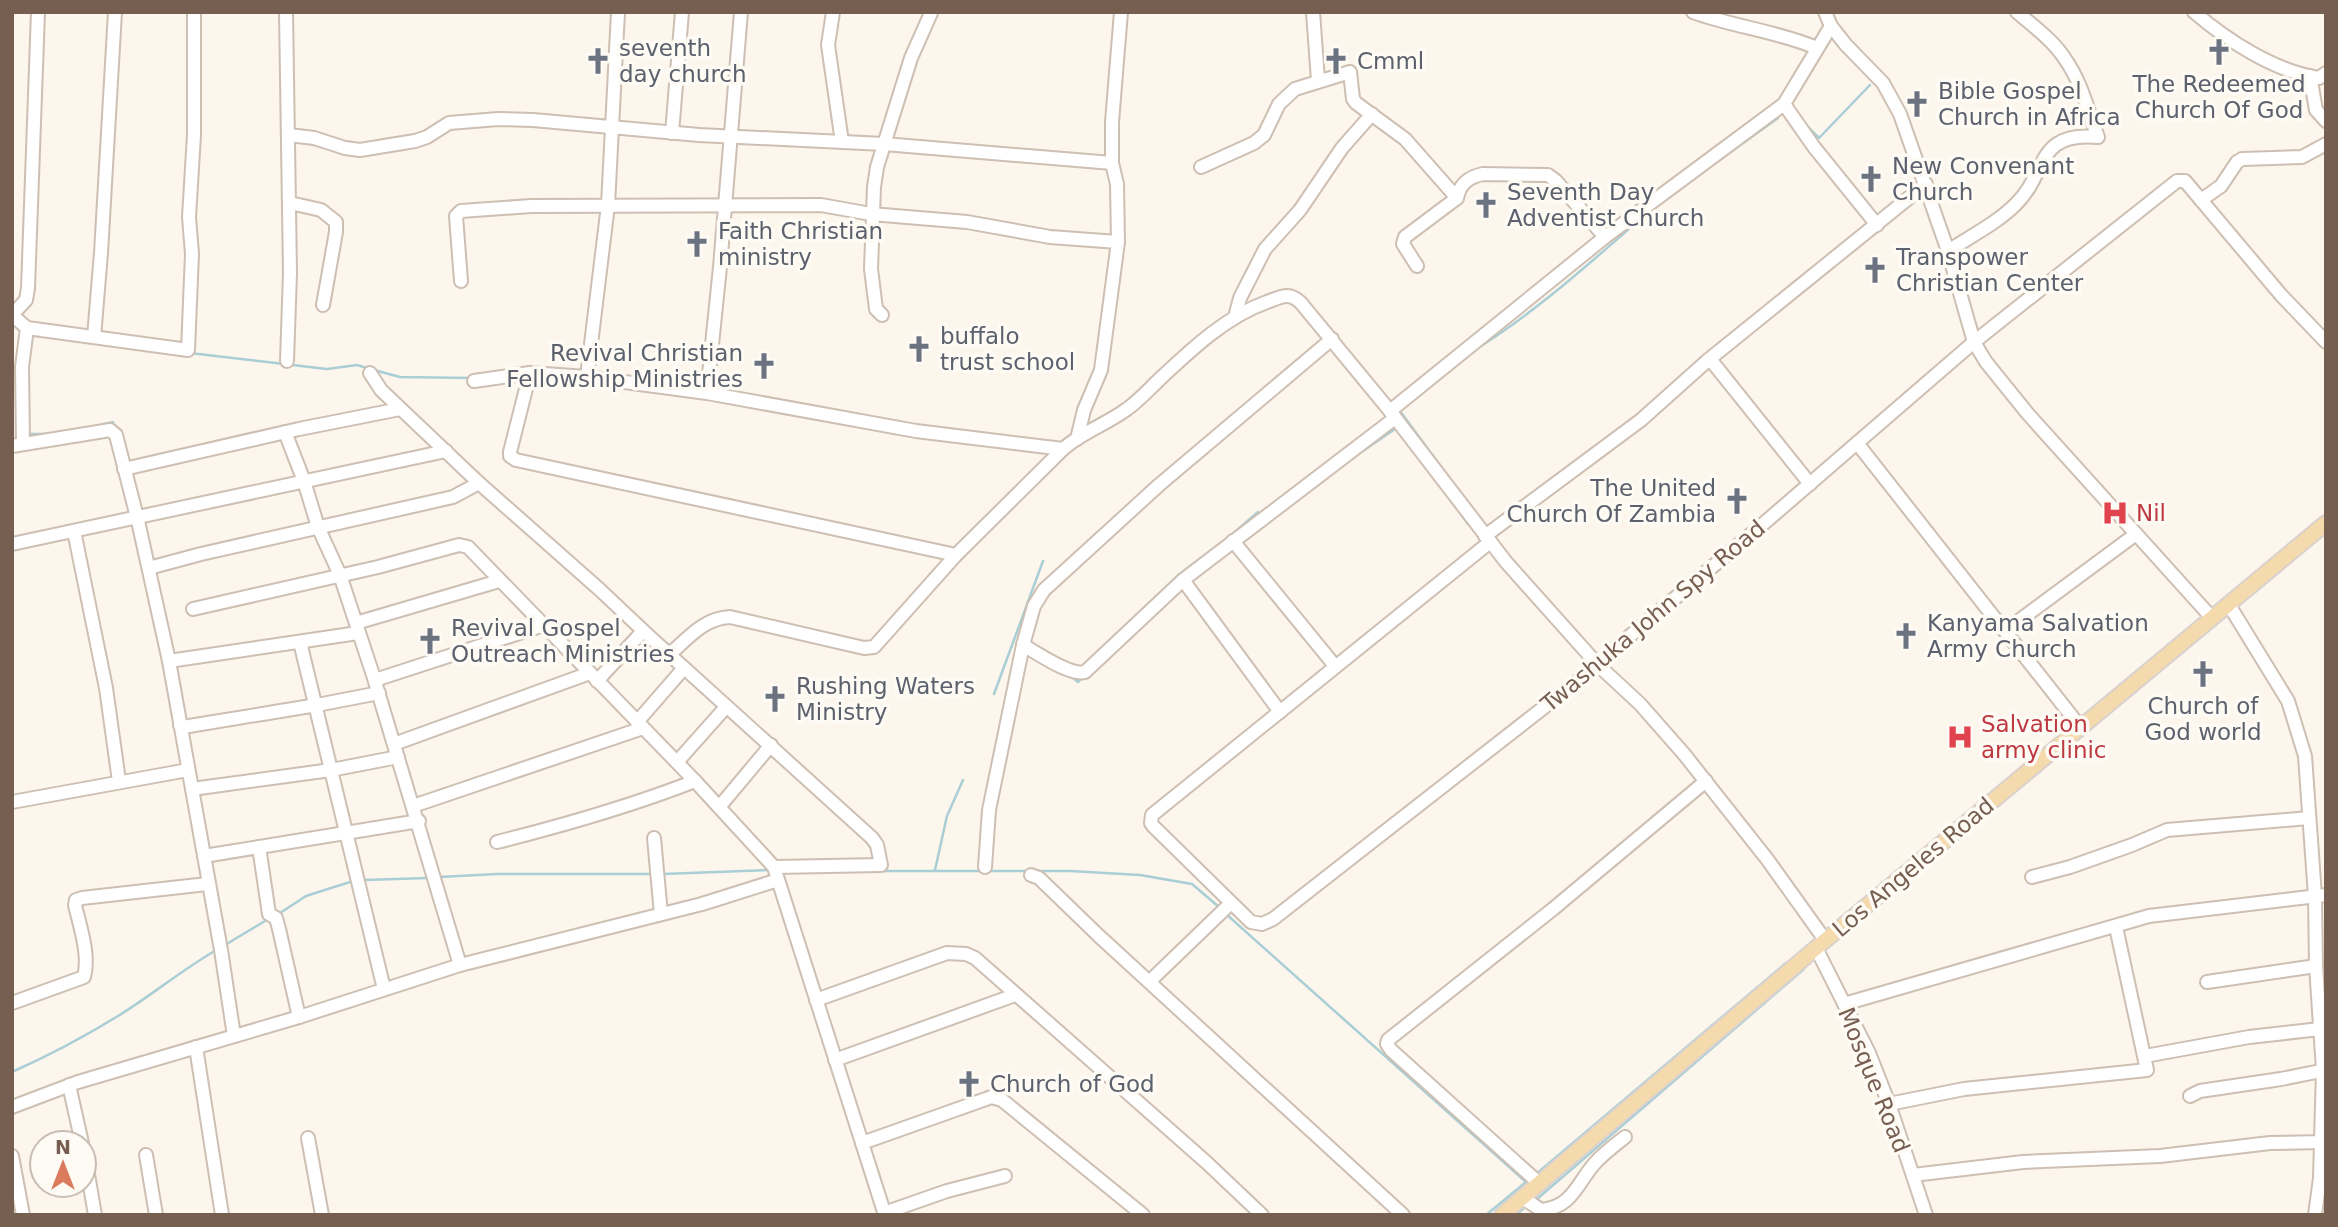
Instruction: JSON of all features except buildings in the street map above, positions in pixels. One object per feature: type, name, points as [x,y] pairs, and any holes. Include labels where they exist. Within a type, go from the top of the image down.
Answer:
[{"type":"main road","name":"Los Angeles Road","points":[[1502,1215],[1820,944],[2326,523]]},
{"type":"street","points":[[38,12],[28,288],[26,300],[12,315],[27,328],[188,350],[192,254],[189,217],[194,135],[194,12]]},
{"type":"street","points":[[94,337],[115,12]]},
{"type":"street","points":[[286,12],[290,203],[287,361]]},
{"type":"street","points":[[587,377],[608,205],[618,12]]},
{"type":"street","points":[[672,133],[682,12]]},
{"type":"street","points":[[706,393],[717,299],[741,12]]},
{"type":"street","points":[[832,12],[828,45],[842,142]]},
{"type":"street","points":[[882,315],[876,309],[872,287],[871,214],[877,167],[911,58],[931,12]]},
{"type":"street","points":[[1077,439],[1084,410],[1101,370],[1118,242],[1117,184],[1112,163],[1114,79],[1121,12]]},
{"type":"street","points":[[1313,12],[1318,80]]},
{"type":"street","points":[[1693,12],[1748,29],[1798,40],[1817,48]]},
{"type":"street","points":[[1825,12],[1831,26],[1846,45],[1883,83],[1900,114],[1948,251],[1973,342],[2028,414],[2212,618]]},
{"type":"street","points":[[1948,251],[1999,219],[2020,201],[2042,159],[2050,150],[2072,137],[2098,137],[2073,72],[2065,59],[2055,46],[2017,12]]},
{"type":"street","points":[[2194,12],[2207,24],[2263,59],[2310,76],[2319,78],[2325,74]]},
{"type":"street","points":[[1023,645],[1071,671],[1084,672],[1183,580],[1392,414],[1605,237],[1784,104],[1831,26]]},
{"type":"street","points":[[1201,167],[1254,143],[1264,135],[1279,104],[1295,89],[1350,72],[1353,99],[1405,139],[1457,198]]},
{"type":"street","points":[[2310,76],[2316,110],[2326,121]]},
{"type":"street","points":[[1784,104],[1814,147],[1877,225]]},
{"type":"street","points":[[669,655],[700,627],[721,617],[864,648],[874,647],[956,555],[1063,450],[1128,408],[1186,355],[1235,317],[1240,298],[1265,249],[1300,209],[1342,148],[1372,114]]},
{"type":"street","points":[[289,135],[314,138],[360,150],[415,141],[449,123],[498,119],[533,120],[672,133],[884,144],[1112,163]]},
{"type":"street","points":[[2326,144],[2302,157],[2242,159],[2237,162],[2221,186],[2201,200],[2281,295],[2326,342]]},
{"type":"street","points":[[1417,265],[1403,244],[1405,237],[1457,198],[1462,185],[1473,176],[1548,176],[1556,181],[1605,237]]},
{"type":"street","name":"Twashuka John Spy Road","points":[[1280,712],[1150,819],[1153,826],[1251,922],[1262,924],[1273,919],[1598,665],[1973,342],[2157,198],[2181,180],[2201,200]]},
{"type":"street","points":[[1183,580],[1280,712],[1488,539],[1641,420],[1710,359],[1926,184]]},
{"type":"street","points":[[290,203],[321,209],[335,222],[335,241],[323,305]]},
{"type":"street","points":[[461,281],[456,216],[458,212],[531,206],[830,206],[871,214],[959,221],[1041,236],[1118,242]]},
{"type":"street","name":"Mosque Road","points":[[1235,317],[1287,295],[1296,298],[1392,414],[1488,539],[1598,665],[1640,704],[1706,781],[1820,944],[1889,1104],[1926,1215]]},
{"type":"street","points":[[27,328],[17,368],[18,445],[110,430],[116,435],[169,661],[234,1036]]},
{"type":"street","points":[[985,867],[989,810],[1023,645],[1034,606],[1044,590],[1189,459],[1332,340]]},
{"type":"street","points":[[1710,359],[1810,484]]},
{"type":"street","points":[[370,373],[380,390],[479,483],[872,838],[877,845],[881,865],[774,867]]},
{"type":"street","points":[[530,373],[510,452],[510,456],[516,460],[956,555]]},
{"type":"street","points":[[474,381],[530,373],[587,377],[706,393],[916,431],[1063,450]]},
{"type":"street","points":[[124,470],[285,432],[400,409]]},
{"type":"street","points":[[285,432],[318,527],[341,575],[419,821],[460,965]]},
{"type":"street","points":[[1857,443],[2081,728]]},
{"type":"street","points":[[12,544],[446,451]]},
{"type":"street","points":[[149,568],[453,497],[479,483]]},
{"type":"street","points":[[74,531],[106,688],[119,781]]},
{"type":"street","points":[[2005,631],[2136,534]]},
{"type":"street","points":[[1233,541],[1335,666]]},
{"type":"street","points":[[193,608],[463,545],[468,547],[720,806],[774,867],[884,1214],[947,1191],[1005,1176]]},
{"type":"street","points":[[169,661],[339,638],[357,628],[499,580]]},
{"type":"street","points":[[2229,604],[2288,701],[2305,755],[2309,818],[2321,895],[2316,966],[2324,1070],[2324,1142],[2315,1215]]},
{"type":"street","points":[[180,724],[183,727],[317,705],[544,625]]},
{"type":"street","points":[[394,744],[594,677],[643,631]]},
{"type":"street","points":[[300,642],[384,989]]},
{"type":"street","points":[[413,806],[640,725],[684,668]]},
{"type":"street","points":[[677,762],[726,707]]},
{"type":"street","points":[[720,806],[771,745]]},
{"type":"street","points":[[192,789],[331,770],[398,757]]},
{"type":"street","points":[[12,802],[188,770]]},
{"type":"street","points":[[497,842],[616,809],[695,781]]},
{"type":"street","points":[[1540,1184],[1399,1058],[1389,1048],[1388,1040],[1553,909],[1706,781]]},
{"type":"street","points":[[2032,877],[2120,850],[2167,830],[2309,818]]},
{"type":"street","points":[[204,856],[419,821]]},
{"type":"street","points":[[654,838],[661,914]]},
{"type":"street","points":[[260,847],[269,914],[276,918],[299,1017]]},
{"type":"street","points":[[1031,875],[1039,878],[1403,1215]]},
{"type":"street","points":[[12,1107],[69,1085],[299,1017],[460,965],[714,901],[778,880]]},
{"type":"street","points":[[12,1003],[84,977],[84,947],[76,901],[82,898],[208,884]]},
{"type":"street","points":[[1844,1004],[2069,937],[2116,927],[2150,916],[2321,895]]},
{"type":"street","points":[[1150,981],[1231,903]]},
{"type":"street","points":[[1889,1104],[1964,1089],[2147,1070],[2116,927]]},
{"type":"street","points":[[816,1000],[947,953],[957,952],[975,958],[1216,1170],[1262,1215]]},
{"type":"street","points":[[2207,982],[2316,966]]},
{"type":"street","points":[[835,1060],[1015,995]]},
{"type":"street","points":[[2145,1056],[2249,1037],[2320,1029]]},
{"type":"street","points":[[196,1047],[222,1215]]},
{"type":"street","points":[[2190,1096],[2200,1091],[2324,1070]]},
{"type":"street","points":[[69,1085],[79,1129]]},
{"type":"street","points":[[862,1143],[986,1099],[997,1098],[1143,1215]]},
{"type":"street","points":[[1523,1198],[1541,1210],[1559,1204],[1574,1195],[1593,1165],[1625,1137]]},
{"type":"street","points":[[309,1138],[321,1215]]},
{"type":"street","points":[[1913,1175],[2023,1162],[2160,1156],[2270,1143],[2324,1142]]},
{"type":"street","points":[[146,1155],[156,1215]]},
{"type":"street","points":[[12,1156],[23,1215]]},
{"type":"waterway","points":[[1805,124],[1819,138],[1870,85]]},
{"type":"waterway","points":[[1704,171],[1778,118]]},
{"type":"waterway","points":[[1876,216],[1893,203]]},
{"type":"waterway","points":[[1473,351],[1540,304],[1646,214]]},
{"type":"waterway","points":[[1857,232],[1868,223]]},
{"type":"waterway","points":[[190,353],[327,369],[357,365],[367,368]]},
{"type":"waterway","points":[[540,368],[557,369]]},
{"type":"waterway","points":[[374,370],[400,377],[471,378]]},
{"type":"waterway","points":[[1400,411],[1464,498]]},
{"type":"waterway","points":[[97,426],[113,422],[114,427]]},
{"type":"waterway","points":[[1357,455],[1398,429]]},
{"type":"waterway","points":[[28,434],[46,434]]},
{"type":"waterway","points":[[1454,504],[1468,524]]},
{"type":"waterway","points":[[1130,621],[1181,573],[1258,512]]},
{"type":"waterway","points":[[994,694],[1043,561]]},
{"type":"waterway","points":[[1174,597],[1184,588]]},
{"type":"waterway","points":[[1071,676],[1078,682],[1082,678]]},
{"type":"waterway","points":[[935,870],[947,816],[963,780]]},
{"type":"waterway","points":[[662,874],[770,870]]},
{"type":"waterway","points":[[864,871],[1029,871]]},
{"type":"waterway","points":[[1036,871],[1140,875],[1192,884],[1219,907]]},
{"type":"waterway","points":[[439,877],[497,874],[652,874]]},
{"type":"waterway","points":[[363,880],[429,878]]},
{"type":"waterway","points":[[277,915],[306,896],[353,881]]},
{"type":"waterway","points":[[1226,914],[1526,1182]]},
{"type":"waterway","points":[[225,945],[270,918]]},
{"type":"waterway","points":[[12,1072],[105,1024],[218,949]]},
{"type":"waterway","points":[[1535,1175],[1786,963]]},
{"type":"waterway","points":[[1537,1199],[1804,969]]},
{"type":"waterway","points":[[1486,1215],[1526,1182]]},
{"type":"waterway","points":[[1516,1215],[1523,1209]]},
{"type":"place","name":"The Redeemed Church Of God","points":[[2219,52]]},
{"type":"place","name":"seventh day church","points":[[598,61]]},
{"type":"place","name":"Cmml","points":[[1336,61]]},
{"type":"place","name":"Bible Gospel Church in Africa","points":[[1917,104]]},
{"type":"place","name":"New Convenant Church","points":[[1871,179]]},
{"type":"place","name":"Seventh Day Adventist Church","points":[[1486,205]]},
{"type":"place","name":"Faith Christian ministry","points":[[697,244]]},
{"type":"place","name":"Transpower Christian Center","points":[[1875,270]]},
{"type":"place","name":"buffalo trust school","points":[[919,349]]},
{"type":"place","name":"Revival Christian Fellowship Ministries","points":[[764,366]]},
{"type":"place","name":"The United Church Of Zambia","points":[[1737,501]]},
{"type":"place","name":"Nil","points":[[2115,513]]},
{"type":"place","name":"Kanyama Salvation Army Church","points":[[1906,636]]},
{"type":"place","name":"Revival Gospel Outreach Ministries","points":[[430,641]]},
{"type":"place","name":"Church of God world","points":[[2203,674]]},
{"type":"place","name":"Rushing Waters Ministry","points":[[775,699]]},
{"type":"place","name":"Salvation army clinic","points":[[1960,737]]},
{"type":"place","name":"Church of God","points":[[969,1084]]}]
